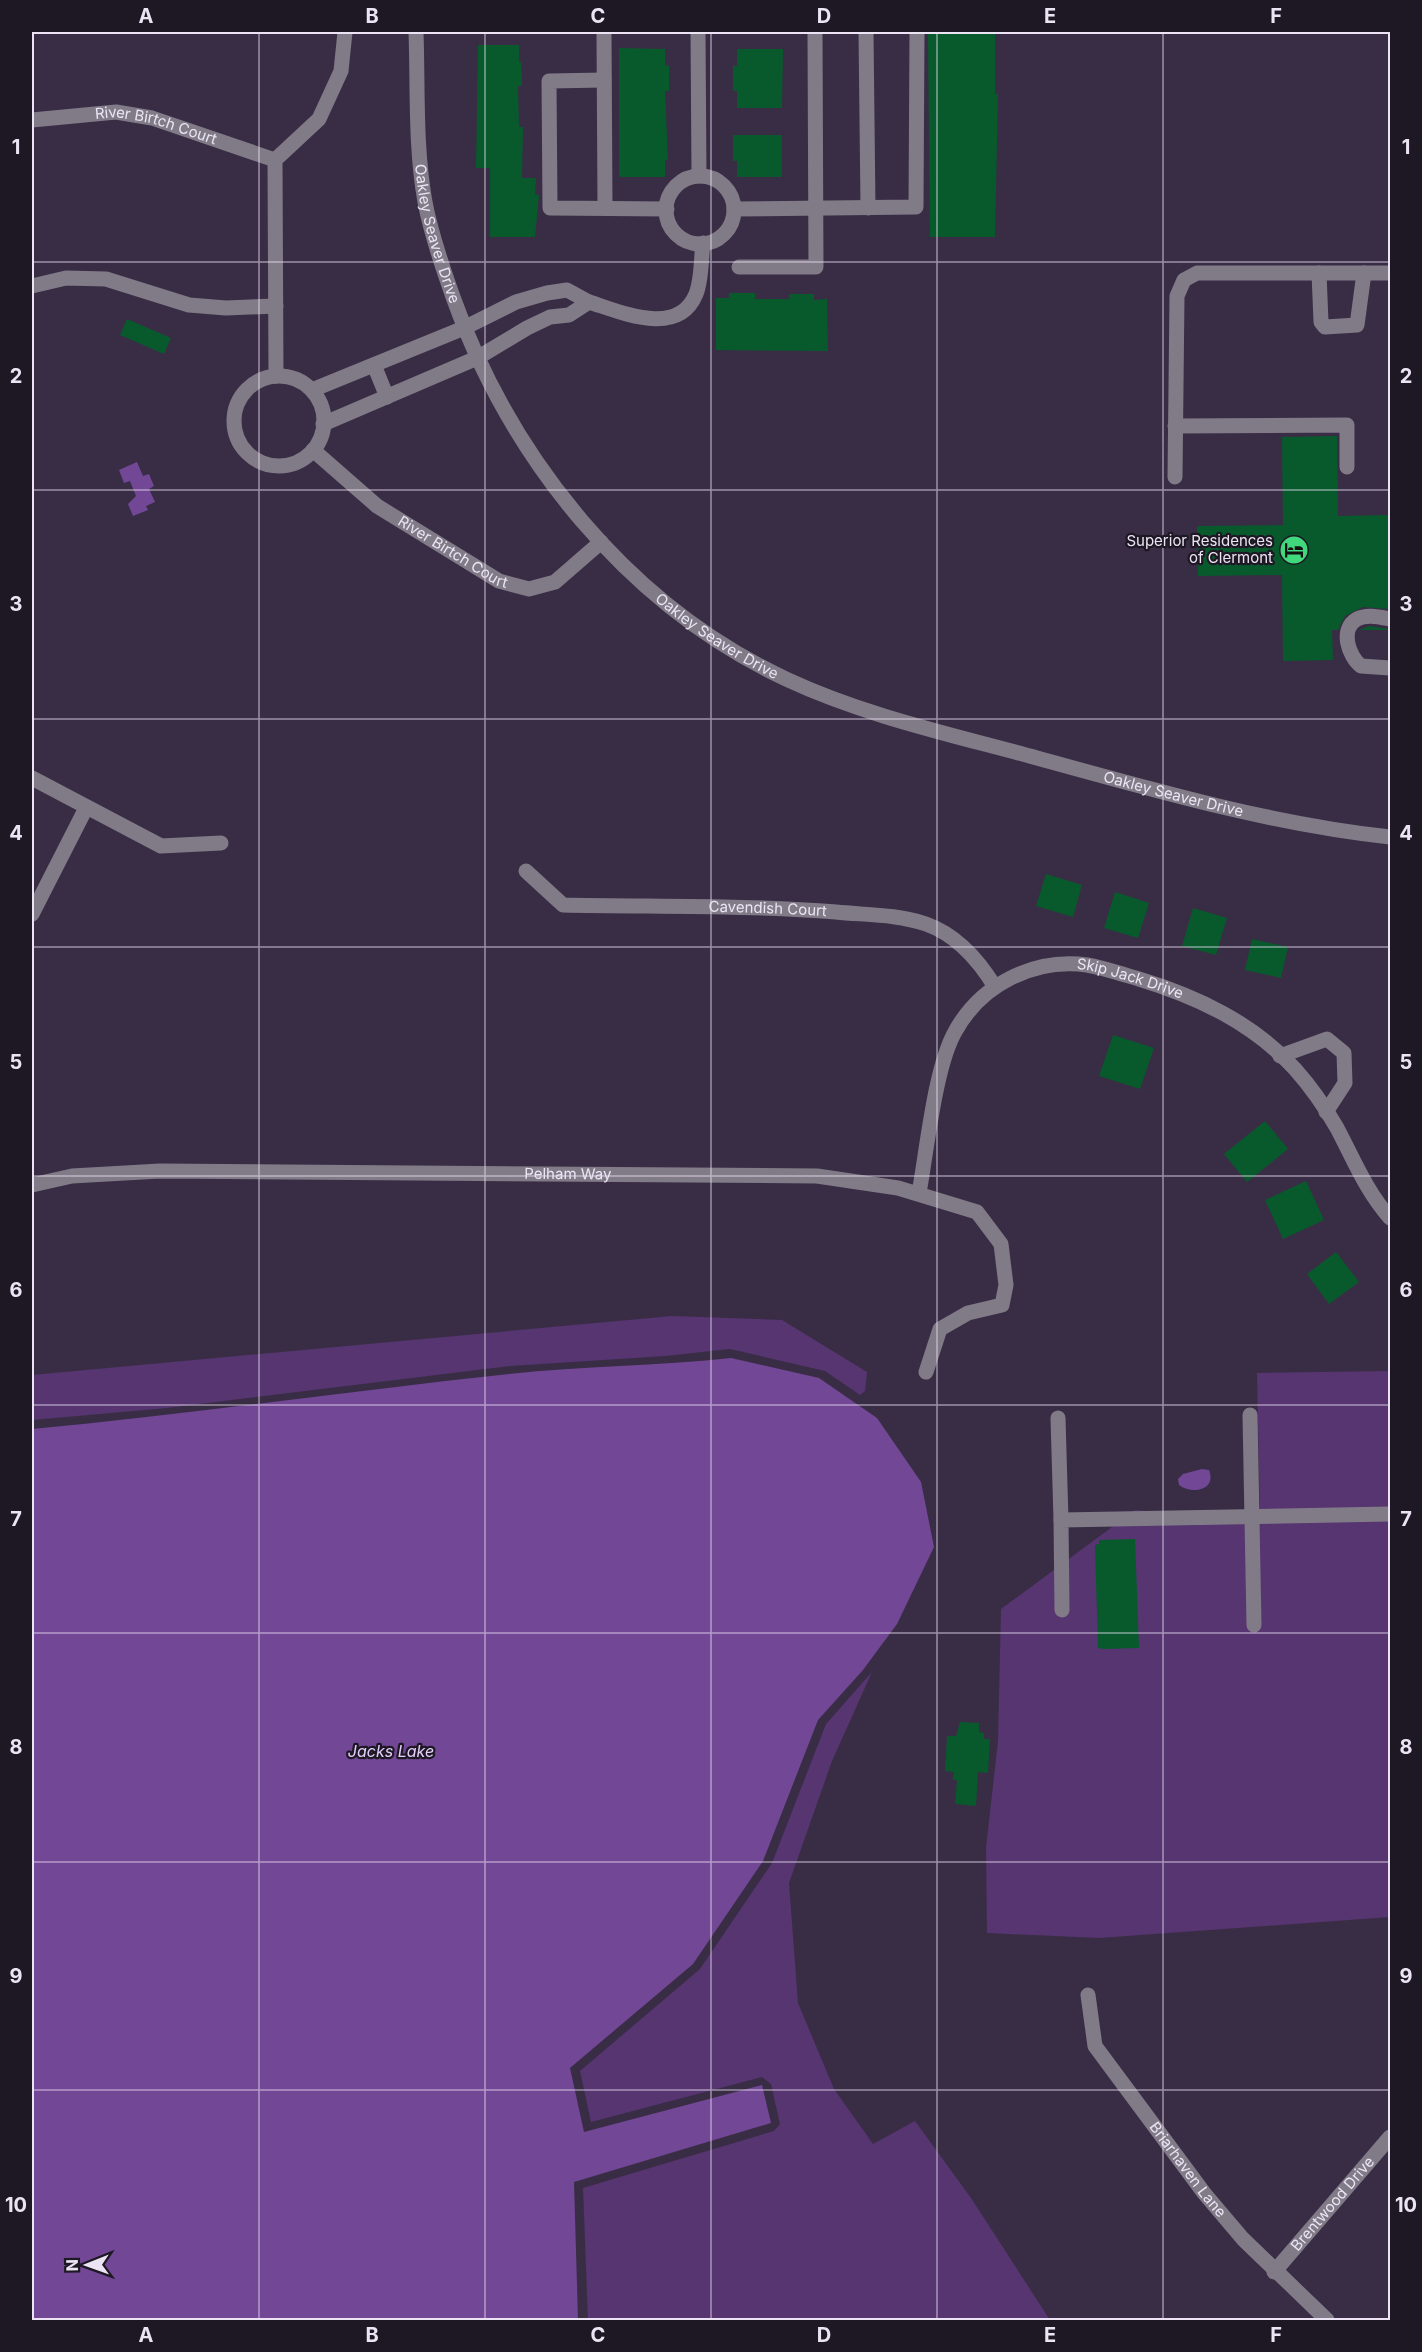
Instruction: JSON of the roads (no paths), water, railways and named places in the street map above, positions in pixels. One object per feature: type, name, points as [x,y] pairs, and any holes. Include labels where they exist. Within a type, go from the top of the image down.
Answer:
[{"type":"street","points":[[276,376],[275,160],[319,119],[341,71],[345,32]]},
{"type":"street","name":"Oakley Seaver Drive","points":[[416,32],[420,160],[426,204],[442,265],[464,328],[477,358],[522,442],[561,497],[641,582],[695,626],[784,678],[824,696],[909,723],[1235,812],[1331,831],[1390,837]]},
{"type":"street","points":[[604,32],[605,208]]},
{"type":"street","points":[[698,32],[699,176]]},
{"type":"street","points":[[739,267],[816,267],[815,32]]},
{"type":"street","points":[[866,32],[868,208]]},
{"type":"street","points":[[734,209],[916,207],[917,32]]},
{"type":"street","points":[[604,80],[549,81],[550,208],[667,208]]},
{"type":"street","name":"River Birtch Court","points":[[32,120],[116,112],[152,118],[275,160]]},
{"type":"street","points":[[699,176],[714,178],[724,185],[731,194],[734,209],[729,228],[721,237],[703,243],[687,241],[677,235],[671,227],[667,208],[669,196],[675,186],[684,180],[699,176]]},
{"type":"street","points":[[312,390],[464,328],[516,302],[547,293],[567,290],[589,302],[641,318],[665,319],[686,309],[696,293],[703,243]]},
{"type":"street","points":[[1175,477],[1177,296],[1184,280],[1197,273],[1390,273]]},
{"type":"street","points":[[1319,273],[1321,322],[1325,327],[1358,325],[1364,273]]},
{"type":"street","points":[[32,286],[66,278],[106,279],[189,305],[226,308],[276,306]]},
{"type":"street","points":[[323,424],[477,358],[527,327],[550,317],[569,315],[589,302]]},
{"type":"street","points":[[374,365],[387,397]]},
{"type":"street","points":[[276,376],[290,377],[312,390],[323,413],[323,424],[313,450],[302,460],[288,465],[273,466],[247,453],[238,441],[234,427],[235,412],[240,398],[249,387],[262,379],[276,376]]},
{"type":"street","points":[[1175,426],[1347,425],[1347,467]]},
{"type":"street","name":"River Birtch Court","points":[[313,450],[377,506],[499,581],[529,590],[555,582],[601,542]]},
{"type":"street","points":[[1390,619],[1369,616],[1358,619],[1353,622],[1348,635],[1350,653],[1361,666],[1390,668]]},
{"type":"street","points":[[32,778],[161,846],[222,843]]},
{"type":"street","points":[[32,914],[86,808]]},
{"type":"street","name":"Cavendish Court","points":[[526,871],[563,905],[801,910],[903,918],[927,925],[949,936],[968,951],[995,987]]},
{"type":"street","name":"Skip Jack Drive","points":[[919,1193],[944,1056],[955,1031],[967,1012],[995,987],[1015,975],[1038,967],[1060,964],[1102,969],[1177,990],[1238,1021],[1280,1056],[1317,1097],[1362,1180],[1390,1218]]},
{"type":"street","points":[[1280,1056],[1327,1039],[1344,1053],[1345,1083],[1326,1112]]},
{"type":"street","name":"Pelham Way","points":[[32,1185],[72,1176],[160,1170],[817,1176],[858,1180],[919,1193],[977,1212],[1001,1244],[1006,1286],[1002,1305],[968,1313],[940,1329],[926,1372]]},
{"type":"street","points":[[1250,1415],[1254,1626]]},
{"type":"street","points":[[1058,1418],[1062,1610]]},
{"type":"street","points":[[1061,1520],[1390,1514]]},
{"type":"street","name":"Briarhaven Lane","points":[[1088,1995],[1095,2046],[1204,2193],[1274,2272],[1327,2320]]},
{"type":"street","name":"Brentwood Drive","points":[[1274,2272],[1390,2137]]},
{"type":"water","points":[[137,462],[143,476],[149,474],[154,486],[149,489],[155,502],[146,506],[148,510],[133,516],[128,504],[136,496],[130,481],[124,483],[119,470]]},
{"type":"water","name":"Jacks Lake","points":[[731,1358],[819,1378],[877,1418],[921,1482],[934,1547],[897,1624],[863,1670],[818,1720],[763,1861],[693,1964],[570,2068],[584,2132],[762,2085],[771,2123],[574,2182],[578,2320],[32,2320],[32,1429],[509,1374]]},
{"type":"water","points":[[1202,1469],[1209,1470],[1211,1477],[1210,1482],[1202,1489],[1190,1490],[1179,1485],[1178,1479],[1183,1474]]},
{"type":"place","name":"Superior Residences of Clermont","points":[[1294,550]]}]
